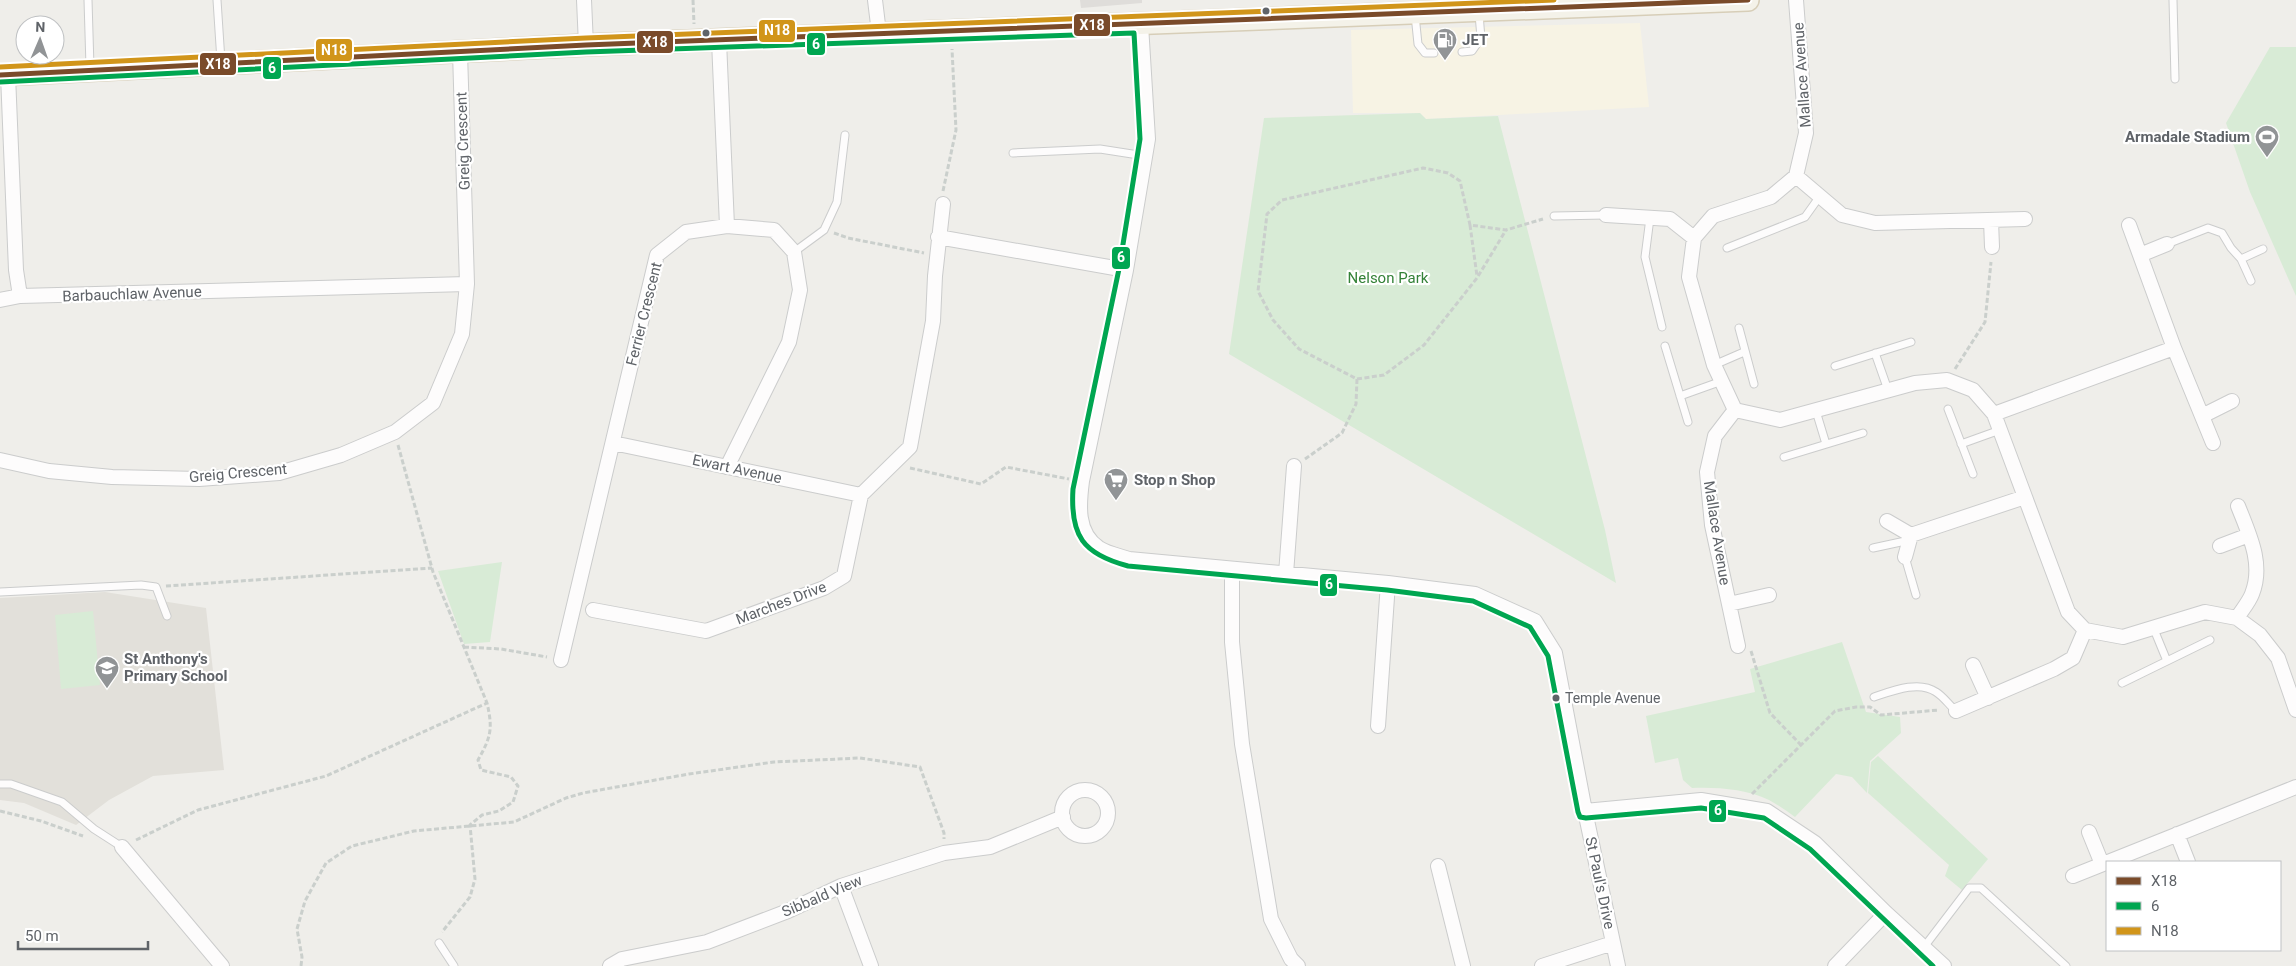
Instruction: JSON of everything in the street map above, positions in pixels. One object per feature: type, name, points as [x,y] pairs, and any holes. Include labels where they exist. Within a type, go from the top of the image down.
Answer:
[{"type":"main road","points":[[4,75],[586,45],[1141,25],[1419,9],[1478,11],[1748,0]]},
{"type":"street","points":[[584,0],[586,45]]},
{"type":"street","points":[[875,0],[879,33]]},
{"type":"street","name":"Mallace Avenue","points":[[1796,0],[1806,133],[1796,176]]},
{"type":"street","name":"St Paul's Drive","points":[[1141,25],[1148,139],[1126,270],[1082,481],[1079,506],[1082,525],[1089,538],[1099,548],[1129,559],[1388,583],[1475,594],[1535,621],[1555,653],[1585,811],[1618,966]]},
{"type":"street","points":[[719,41],[727,226]]},
{"type":"street","name":"Greig Crescent","points":[[0,460],[49,471],[112,477],[199,479],[279,473],[341,455],[395,432],[433,403],[462,334],[467,284],[460,52]]},
{"type":"street","points":[[0,300],[20,296],[16,270],[4,75]]},
{"type":"street","points":[[2025,219],[1875,223],[1842,215],[1796,176],[1771,196],[1713,216],[1694,238],[1689,277],[1714,365],[1735,410],[1780,420],[1915,383],[1947,380],[1973,390],[1994,414],[2068,612],[2085,630],[2123,637],[2205,612],[2237,618],[2260,635],[2278,658],[2296,710]]},
{"type":"street","points":[[861,495],[910,448],[933,321],[938,237],[943,204]]},
{"type":"street","points":[[1606,215],[1670,219],[1694,238]]},
{"type":"street","points":[[1991,220],[1992,247]]},
{"type":"street","points":[[2129,225],[2174,348],[2213,443]]},
{"type":"street","name":"Ferrier Crescent","points":[[562,660],[657,256],[686,232],[727,226],[774,230],[794,252]]},
{"type":"street","points":[[938,237],[1126,270]]},
{"type":"street","points":[[2140,255],[2168,244]]},
{"type":"street","points":[[727,467],[789,342],[800,290],[794,252]]},
{"type":"street","name":"Barbauchlaw Avenue","points":[[20,296],[467,284]]},
{"type":"street","points":[[1994,414],[2174,348]]},
{"type":"street","points":[[2202,416],[2232,401]]},
{"type":"street","name":"Mallace Avenue","points":[[1735,410],[1715,436],[1707,472],[1712,525],[1738,646]]},
{"type":"street","name":"Ewart Avenue","points":[[613,443],[861,495]]},
{"type":"street","points":[[1286,574],[1294,466]]},
{"type":"street","name":"Marches Drive","points":[[593,610],[706,631],[824,588],[844,576],[861,495]]},
{"type":"street","points":[[1911,537],[2024,497]]},
{"type":"street","points":[[2237,618],[2252,594],[2257,565],[2249,535],[2238,506]]},
{"type":"street","points":[[1887,521],[1911,537]]},
{"type":"street","points":[[2220,546],[2249,535]]},
{"type":"street","points":[[1905,557],[1911,537]]},
{"type":"street","points":[[1232,569],[1232,642],[1242,744],[1271,919],[1291,959],[1298,966]]},
{"type":"street","points":[[1378,726],[1388,583]]},
{"type":"street","name":"Mallace Avenue","points":[[1729,604],[1769,595]]},
{"type":"street","points":[[1956,711],[2054,669],[2073,658],[2085,630]]},
{"type":"street","points":[[1973,666],[1988,698]]},
{"type":"street","points":[[2110,861],[2296,787]]},
{"type":"street","points":[[1585,811],[1701,800],[1767,811],[1815,843],[1886,913],[1944,966]]},
{"type":"street","name":"Sibbald View","points":[[610,966],[622,959],[707,942],[788,911],[841,886],[944,852],[990,847],[1062,817]]},
{"type":"street","points":[[2089,832],[2102,864]]},
{"type":"street","points":[[2177,834],[2188,861]]},
{"type":"street","points":[[122,847],[218,964]]},
{"type":"street","points":[[2073,876],[2106,862]]},
{"type":"street","points":[[1438,866],[1462,966]]},
{"type":"street","points":[[841,886],[871,966]]},
{"type":"street","points":[[1835,966],[1886,913]]},
{"type":"street","points":[[1542,966],[1613,943]]},
{"type":"lane","points":[[88,0],[90,70]]},
{"type":"lane","points":[[217,0],[221,64]]},
{"type":"lane","points":[[2173,0],[2175,78]]},
{"type":"lane","points":[[1419,9],[1418,44],[1425,53],[1434,53]]},
{"type":"lane","points":[[1462,52],[1472,51],[1481,38],[1478,11]]},
{"type":"lane","points":[[794,252],[824,230],[837,202],[844,135]]},
{"type":"lane","points":[[1013,153],[1100,149],[1145,156]]},
{"type":"lane","points":[[1727,248],[1805,217],[1820,196]]},
{"type":"lane","points":[[1554,216],[1606,215]]},
{"type":"lane","points":[[1650,218],[1645,258],[1662,327]]},
{"type":"lane","points":[[2168,244],[2208,228],[2222,233],[2231,248],[2241,259],[2251,281]]},
{"type":"lane","points":[[2241,259],[2263,249]]},
{"type":"lane","points":[[1739,328],[1754,384]]},
{"type":"lane","points":[[1835,366],[1911,342]]},
{"type":"lane","points":[[1665,346],[1688,422]]},
{"type":"lane","points":[[1714,365],[1744,352]]},
{"type":"lane","points":[[1875,354],[1888,390]]},
{"type":"lane","points":[[1680,396],[1722,381]]},
{"type":"lane","points":[[1948,409],[1973,474]]},
{"type":"lane","points":[[1816,411],[1826,444]]},
{"type":"lane","points":[[1961,444],[2000,430]]},
{"type":"lane","points":[[1784,457],[1863,433]]},
{"type":"lane","points":[[1872,548],[1911,537]]},
{"type":"lane","points":[[1905,557],[1916,595]]},
{"type":"lane","points":[[0,592],[142,585],[156,587],[168,616]]},
{"type":"lane","points":[[2153,627],[2167,661]]},
{"type":"lane","points":[[2122,683],[2210,640]]},
{"type":"lane","points":[[1874,697],[1896,689],[1929,688],[1937,692],[1956,711]]},
{"type":"lane","points":[[0,784],[11,784],[62,802],[94,829],[122,847]]},
{"type":"lane","points":[[1924,947],[1969,888],[1980,888],[2066,966]]},
{"type":"lane","points":[[439,943],[454,966]]},
{"type":"path","points":[[943,204],[944,187],[956,130],[951,31]]},
{"type":"path","points":[[1477,278],[1470,225],[1460,181],[1448,173],[1423,168],[1282,200],[1267,214],[1258,291],[1274,320],[1299,349],[1357,379],[1384,375],[1424,345],[1477,278],[1506,230]]},
{"type":"path","points":[[1470,225],[1506,230],[1554,216]]},
{"type":"path","points":[[824,230],[848,238],[937,255]]},
{"type":"path","points":[[1947,380],[1985,322],[1992,247]]},
{"type":"path","points":[[1294,466],[1342,433],[1356,404],[1357,379]]},
{"type":"path","points":[[395,432],[432,568],[486,703],[492,724],[486,747],[478,760],[481,770],[511,777],[518,786],[513,802],[499,811],[482,815],[470,825]]},
{"type":"path","points":[[894,465],[981,484],[1006,467],[1082,481]]},
{"type":"path","points":[[156,587],[432,568]]},
{"type":"path","points":[[1738,646],[1749,641],[1770,713],[1801,745]]},
{"type":"path","points":[[464,647],[501,649],[562,660]]},
{"type":"path","points":[[122,847],[198,810],[326,776],[486,703]]},
{"type":"path","points":[[1739,807],[1835,711],[1856,707],[1870,707],[1881,714],[1931,709],[1956,711]]},
{"type":"path","points":[[301,966],[302,957],[297,929],[305,901],[326,863],[352,846],[414,831],[514,822],[566,798],[583,793],[689,774],[774,762],[860,758],[920,767],[944,833],[944,852]]},
{"type":"path","points":[[0,811],[41,821],[85,837]]},
{"type":"path","points":[[439,943],[442,930],[470,897],[475,879],[470,825]]},
{"type":"shaded area","points":[[1080,0],[1142,0],[1142,3],[1081,8]]},
{"type":"shaded area","points":[[1640,23],[1649,107],[1426,119],[1420,113],[1353,113],[1351,30]]},
{"type":"shaded area","name":"St Anthony's Primary School","points":[[105,592],[206,608],[224,770],[153,776],[109,800],[76,825],[24,803],[0,800],[0,598]]},
{"type":"green space","name":"Armadale Stadium","points":[[2270,47],[2296,47],[2296,296],[2250,192],[2226,123]]},
{"type":"green space","name":"Nelson Park","points":[[1420,113],[1426,119],[1498,116],[1605,530],[1616,583],[1229,354],[1264,118]]},
{"type":"green space","points":[[502,562],[490,642],[464,644],[438,571]]},
{"type":"green space","points":[[93,611],[100,685],[61,689],[55,615]]},
{"type":"green space","points":[[1842,642],[1866,712],[1900,717],[1901,733],[1870,761],[1867,793],[1852,777],[1836,774],[1795,817],[1769,800],[1751,793],[1721,788],[1692,788],[1683,780],[1678,758],[1655,763],[1646,716],[1755,692],[1750,669]]},
{"type":"green space","points":[[1878,756],[1988,859],[1962,890],[1945,876],[1949,865],[1868,793],[1871,762]]},
{"type":"transit line","name":"N18","points":[[0,67],[586,38],[1554,0]]},
{"type":"transit line","name":"X18","points":[[0,75],[586,45],[1748,0]]},
{"type":"transit line","name":"6","points":[[0,82],[586,52],[1134,33],[1140,139],[1119,269],[1073,489],[1074,519],[1082,541],[1100,556],[1128,566],[1387,590],[1473,601],[1530,627],[1548,656],[1580,817],[1701,808],[1764,818],[1810,849],[1933,966]]},
{"type":"place","name":"JET","points":[[1445,61]]},
{"type":"place","name":"Armadale Stadium","points":[[2267,158]]},
{"type":"place","name":"Stop n Shop","points":[[1116,501]]},
{"type":"place","name":"St Anthony's Primary School","points":[[107,689]]},
{"type":"place","name":"Temple Avenue","points":[[1556,698]]}]
